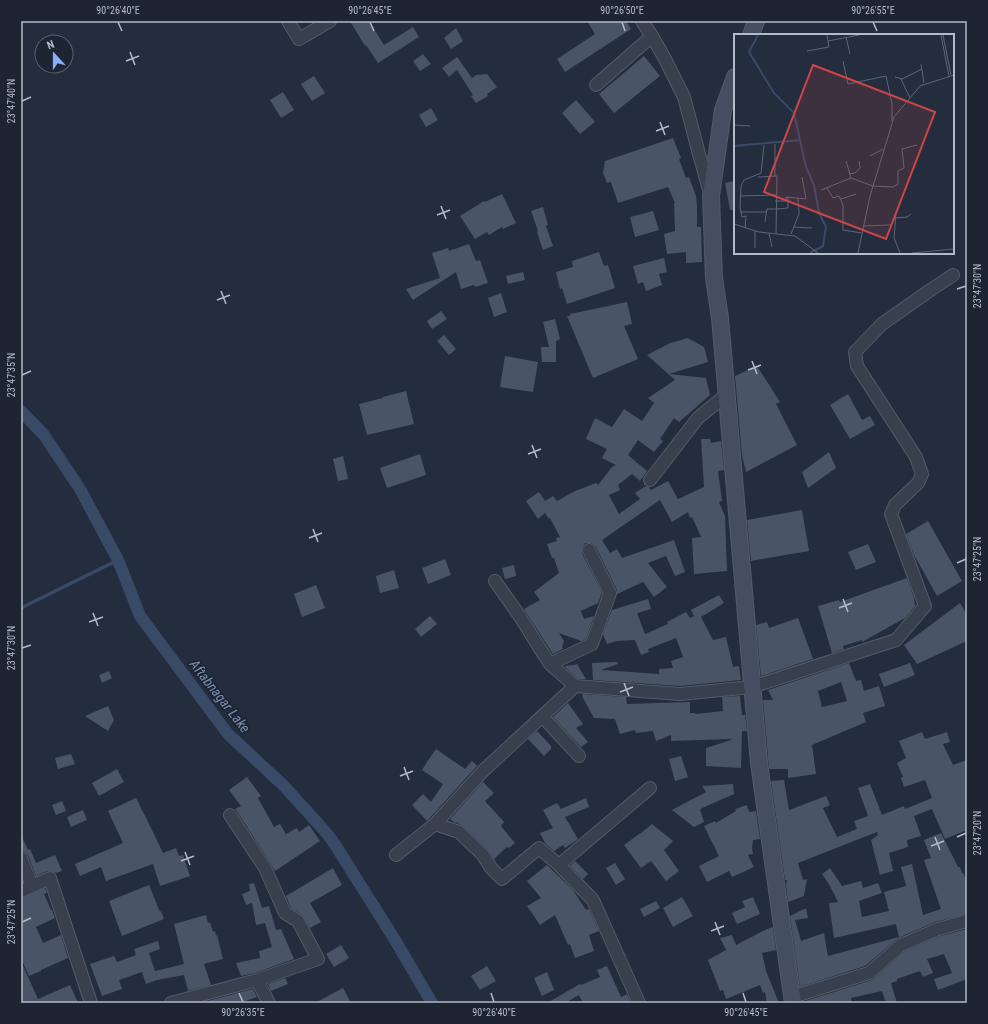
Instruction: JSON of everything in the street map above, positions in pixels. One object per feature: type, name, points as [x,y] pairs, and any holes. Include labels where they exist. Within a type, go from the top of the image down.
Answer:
[{"type":"street","points":[[288,21],[299,39],[330,21]]},
{"type":"street","points":[[642,21],[665,59],[684,97],[711,196]]},
{"type":"street","points":[[751,34],[756,21]]},
{"type":"street","points":[[596,85],[652,36]]},
{"type":"street","points":[[734,80],[723,110],[711,196],[714,278],[720,318],[759,763],[793,1000],[869,974],[901,945],[938,929],[967,922]]},
{"type":"street","points":[[495,581],[521,618],[550,664],[575,686],[680,694],[752,687],[896,640],[925,606],[891,514],[895,505],[918,483],[922,474],[916,457],[857,366],[854,352],[882,324],[929,290],[953,275]]},
{"type":"street","points":[[650,480],[698,418],[726,395]]},
{"type":"street","points":[[550,664],[592,644],[610,592],[589,550]]},
{"type":"street","points":[[396,854],[435,824],[484,770],[575,686]]},
{"type":"street","points":[[542,716],[579,756]]},
{"type":"street","points":[[559,865],[650,788]]},
{"type":"street","points":[[171,1003],[187,1001],[257,980],[318,959],[298,921],[285,913],[265,868],[230,815]]},
{"type":"street","points":[[435,824],[459,832],[483,855],[491,868],[502,879],[539,848],[559,865],[593,900],[639,1003]]},
{"type":"street","points":[[21,858],[32,886]]},
{"type":"street","points":[[21,891],[50,878],[91,1003]]},
{"type":"street","points":[[257,980],[269,1003]]},
{"type":"building","points":[[350,21],[369,21],[384,45],[413,27],[419,37],[378,63],[366,45],[365,46]]},
{"type":"building","points":[[587,21],[626,21],[631,29],[565,72],[557,59],[595,34]]},
{"type":"building","points":[[456,28],[463,41],[451,49],[444,38]]},
{"type":"building","points":[[423,54],[431,64],[420,71],[413,61]]},
{"type":"building","points":[[644,56],[660,76],[614,113],[599,94]]},
{"type":"building","points":[[457,57],[472,78],[476,75],[487,74],[497,87],[487,94],[488,96],[476,103],[471,96],[473,95],[457,70],[449,77],[442,68]]},
{"type":"building","points":[[314,76],[325,93],[312,101],[301,84]]},
{"type":"building","points":[[283,92],[294,110],[281,118],[270,100]]},
{"type":"building","points":[[576,100],[595,122],[580,134],[562,113]]},
{"type":"building","points":[[431,108],[438,120],[426,127],[419,115]]},
{"type":"building","points":[[673,138],[681,158],[679,159],[686,178],[689,177],[696,196],[697,227],[701,227],[702,262],[686,263],[686,252],[667,254],[664,234],[675,231],[675,203],[668,187],[618,203],[611,182],[607,183],[603,173],[605,161]]},
{"type":"building","points":[[734,181],[734,210],[730,210],[725,183]]},
{"type":"building","points":[[502,194],[516,223],[503,229],[502,227],[489,235],[487,232],[475,239],[460,216],[484,201],[485,202]]},
{"type":"building","points":[[543,207],[548,225],[546,226],[553,246],[543,250],[531,211]]},
{"type":"building","points":[[653,211],[659,230],[635,237],[630,217]]},
{"type":"building","points":[[469,244],[476,261],[480,260],[488,283],[461,289],[456,272],[413,300],[406,289],[440,278],[432,253],[448,248],[449,251]]},
{"type":"building","points":[[599,252],[604,266],[608,265],[615,288],[567,304],[562,288],[560,289],[556,272],[573,267],[572,261]]},
{"type":"building","points":[[664,258],[667,272],[659,274],[662,285],[646,291],[643,282],[638,284],[633,266]]},
{"type":"building","points":[[523,272],[525,280],[508,284],[506,276]]},
{"type":"building","points":[[501,293],[507,312],[494,317],[488,298]]},
{"type":"building","points":[[627,302],[632,324],[624,326],[638,359],[593,378],[567,316],[570,316],[570,314]]},
{"type":"building","points":[[441,311],[447,319],[432,329],[427,321]]},
{"type":"building","points":[[555,319],[560,339],[556,341],[556,362],[542,362],[541,347],[549,347],[543,322]]},
{"type":"building","points":[[444,335],[456,349],[449,355],[437,341]]},
{"type":"building","points":[[688,338],[704,347],[708,362],[669,374],[706,378],[710,395],[679,422],[674,418],[660,439],[663,441],[654,452],[638,440],[628,455],[647,471],[640,481],[632,474],[618,485],[620,490],[609,495],[619,514],[640,499],[635,493],[646,486],[651,490],[668,481],[678,499],[704,487],[701,439],[710,439],[711,443],[721,441],[724,470],[718,471],[722,501],[719,502],[725,516],[727,571],[694,574],[692,538],[701,537],[692,517],[690,518],[688,512],[672,522],[660,500],[602,540],[610,553],[617,549],[622,558],[674,540],[685,572],[675,576],[666,556],[648,563],[667,587],[654,597],[643,582],[617,594],[617,590],[596,547],[593,544],[585,543],[582,553],[602,593],[598,603],[581,611],[584,619],[594,616],[586,639],[581,641],[559,633],[564,641],[562,647],[563,649],[553,654],[524,609],[540,600],[534,592],[559,573],[547,544],[557,541],[556,538],[560,537],[550,518],[549,519],[545,513],[538,519],[526,501],[539,492],[545,501],[553,496],[557,501],[575,491],[596,483],[598,485],[612,467],[616,465],[602,458],[607,449],[586,439],[595,418],[612,427],[624,409],[642,421],[654,403],[648,398],[675,380],[647,355],[670,343]]},
{"type":"building","points":[[505,356],[538,362],[533,392],[500,387]]},
{"type":"building","points":[[757,366],[780,402],[776,404],[797,445],[746,472],[742,455],[735,376]]},
{"type":"building","points":[[406,391],[414,424],[367,435],[359,404]]},
{"type":"building","points":[[848,394],[862,420],[870,416],[875,425],[850,439],[830,405]]},
{"type":"building","points":[[829,452],[836,468],[808,488],[802,472]]},
{"type":"building","points":[[420,454],[426,475],[387,488],[380,468]]},
{"type":"building","points":[[343,456],[348,479],[338,481],[333,459]]},
{"type":"building","points":[[802,510],[809,551],[751,561],[747,520]]},
{"type":"building","points":[[928,521],[962,581],[937,596],[914,555],[906,534]]},
{"type":"building","points":[[868,544],[876,562],[856,570],[848,552]]},
{"type":"building","points":[[445,559],[451,575],[428,584],[422,568]]},
{"type":"building","points":[[514,565],[516,576],[505,579],[502,568]]},
{"type":"building","points":[[394,570],[399,588],[380,593],[376,576]]},
{"type":"building","points":[[907,578],[914,598],[915,606],[905,618],[862,642],[862,640],[843,646],[844,649],[832,653],[818,606],[839,600],[840,602]]},
{"type":"building","points":[[316,585],[325,608],[302,617],[294,594]]},
{"type":"building","points":[[719,595],[724,603],[701,617],[713,640],[726,637],[733,667],[739,666],[741,680],[680,686],[593,680],[592,663],[617,662],[618,664],[601,670],[659,674],[659,669],[673,668],[671,661],[683,657],[676,638],[648,649],[649,652],[641,655],[635,640],[616,641],[607,644],[603,634],[612,610],[648,599],[651,609],[637,613],[645,634],[668,624],[667,622],[686,612],[690,618],[694,616],[691,610]]},
{"type":"building","points":[[960,603],[967,615],[967,641],[917,664],[904,645]]},
{"type":"building","points":[[430,616],[437,624],[421,637],[415,629]]},
{"type":"building","points":[[798,618],[813,659],[761,676],[756,625],[767,622],[769,628]]},
{"type":"building","points":[[849,663],[856,681],[861,680],[864,691],[879,686],[885,706],[863,713],[866,722],[812,745],[816,774],[788,778],[788,769],[769,769],[763,700],[773,700],[768,690]],"holes":[[[841,682],[847,701],[822,707],[818,691]]]},
{"type":"building","points":[[910,663],[915,675],[884,687],[879,674]]},
{"type":"building","points":[[577,664],[586,679],[578,679],[565,666]]},
{"type":"building","points":[[109,671],[112,678],[102,683],[99,675]]},
{"type":"building","points":[[582,694],[626,697],[627,704],[690,702],[690,713],[695,714],[723,711],[722,697],[740,696],[742,715],[745,715],[747,731],[742,731],[741,768],[706,766],[706,748],[731,739],[671,741],[671,735],[656,741],[653,731],[636,733],[635,730],[620,734],[615,719],[594,718]]},
{"type":"building","points":[[568,703],[583,724],[576,728],[588,742],[581,747],[553,717]]},
{"type":"building","points":[[108,706],[114,720],[108,731],[85,716]]},
{"type":"building","points":[[537,731],[551,746],[551,749],[544,756],[528,739]]},
{"type":"building","points":[[922,732],[925,739],[947,732],[950,742],[943,744],[953,765],[967,760],[967,830],[945,839],[932,809],[914,816],[921,836],[907,840],[908,847],[889,853],[893,871],[880,875],[871,840],[878,835],[877,832],[798,863],[803,880],[807,879],[804,896],[788,902],[786,885],[787,880],[785,880],[771,781],[784,780],[789,810],[826,796],[830,805],[823,808],[837,837],[857,829],[854,821],[868,816],[858,788],[870,784],[882,815],[904,806],[905,809],[932,798],[925,780],[904,787],[901,778],[903,777],[897,763],[906,758],[899,741]]},
{"type":"building","points":[[436,749],[465,769],[472,761],[477,766],[427,821],[412,805],[423,794],[431,802],[443,784],[422,770]]},
{"type":"building","points":[[71,754],[75,764],[58,769],[55,758]]},
{"type":"building","points":[[681,756],[688,777],[675,781],[669,759]]},
{"type":"building","points":[[117,769],[124,782],[99,796],[92,783]]},
{"type":"building","points":[[247,777],[261,796],[258,798],[274,827],[280,824],[286,834],[297,828],[299,832],[309,825],[320,841],[275,871],[235,809],[241,806],[229,790]]},
{"type":"building","points":[[483,782],[494,793],[485,801],[504,822],[501,826],[515,843],[509,848],[507,847],[494,859],[488,850],[464,827],[450,819]]},
{"type":"building","points":[[733,784],[734,794],[700,809],[704,822],[694,827],[672,810],[706,792],[702,786]]},
{"type":"building","points":[[136,798],[163,853],[176,848],[179,856],[183,855],[190,876],[160,886],[153,864],[106,881],[101,867],[80,876],[75,864],[123,843],[108,811]]},
{"type":"building","points":[[586,798],[589,807],[565,817],[578,839],[565,848],[563,845],[554,851],[545,843],[540,833],[553,828],[543,810],[557,803],[561,809]]},
{"type":"building","points":[[62,801],[66,811],[56,815],[52,805]]},
{"type":"building","points":[[747,805],[749,812],[756,811],[760,839],[753,840],[753,854],[748,855],[754,867],[732,877],[729,871],[707,882],[699,866],[719,856],[704,826],[715,821],[716,823],[736,811],[735,809]]},
{"type":"building","points":[[83,810],[87,820],[71,827],[67,817]]},
{"type":"building","points":[[652,824],[673,841],[664,850],[679,871],[666,881],[651,861],[641,868],[624,845]]},
{"type":"building","points":[[941,833],[958,867],[960,867],[967,881],[967,914],[935,922],[898,938],[865,966],[800,987],[790,916],[806,908],[808,918],[795,920],[801,941],[824,933],[828,956],[899,937],[896,924],[834,938],[829,903],[838,902],[822,874],[830,868],[842,886],[861,881],[863,888],[878,883],[882,893],[859,901],[862,917],[889,911],[884,892],[906,886],[901,867],[912,864],[923,915],[941,909],[924,860],[931,858],[924,840]]},
{"type":"building","points":[[21,835],[28,850],[30,849],[36,863],[55,855],[62,871],[56,873],[47,871],[36,876],[28,855],[21,851]]},
{"type":"building","points":[[575,861],[588,874],[583,879],[570,866]]},
{"type":"building","points":[[615,863],[625,879],[616,885],[606,868]]},
{"type":"building","points":[[547,865],[573,890],[586,910],[589,909],[599,931],[589,935],[594,951],[575,958],[570,944],[568,945],[555,915],[540,925],[527,906],[541,898],[527,881]]},
{"type":"building","points":[[333,868],[342,885],[310,903],[321,922],[310,928],[302,915],[291,908],[286,896]]},
{"type":"building","points":[[254,883],[262,908],[269,906],[276,930],[281,929],[294,959],[255,973],[241,976],[236,963],[260,958],[259,951],[272,947],[265,923],[256,925],[252,903],[246,905],[242,894],[250,891],[249,884]]},
{"type":"building","points":[[149,885],[164,919],[122,936],[109,901]]},
{"type":"building","points":[[45,888],[47,893],[44,894],[55,918],[36,927],[43,943],[61,935],[68,958],[29,976],[21,958],[21,898]]},
{"type":"building","points":[[682,897],[693,916],[673,927],[663,908]]},
{"type":"building","points":[[753,897],[760,914],[737,924],[732,913],[745,907],[742,901]]},
{"type":"building","points":[[656,901],[660,908],[644,917],[640,909]]},
{"type":"building","points":[[206,915],[208,923],[210,922],[213,932],[215,931],[216,936],[217,935],[223,959],[204,964],[211,985],[188,991],[184,975],[157,980],[146,984],[142,972],[119,980],[122,989],[102,996],[90,964],[114,956],[117,962],[136,955],[134,949],[158,941],[160,949],[149,953],[155,971],[184,964],[174,924]]},
{"type":"building","points":[[773,927],[776,950],[762,953],[766,971],[779,1003],[767,1003],[765,992],[763,993],[760,985],[726,999],[723,990],[720,991],[708,960],[726,950],[720,938],[732,935],[736,945]]},
{"type":"building","points":[[967,929],[967,979],[938,990],[934,979],[952,973],[944,954],[927,959],[933,973],[923,977],[920,971],[897,979],[897,981],[891,983],[897,1003],[886,1003],[882,991],[851,998],[852,1003],[802,1003],[872,980],[905,951],[940,936]]},
{"type":"building","points":[[341,945],[349,958],[334,967],[326,954]]},
{"type":"building","points":[[21,961],[38,999],[70,985],[78,1003],[21,1003]]},
{"type":"building","points":[[487,966],[496,981],[480,990],[471,976]]},
{"type":"building","points":[[607,966],[621,997],[627,994],[631,1003],[583,1003],[579,995],[565,1003],[547,1003],[580,984],[581,985],[600,977],[597,970]]},
{"type":"building","points":[[547,972],[554,990],[542,996],[534,978]]},
{"type":"building","points":[[285,978],[288,984],[271,991],[268,984]]},
{"type":"building","points":[[343,988],[351,1003],[315,1003]]},
{"type":"building","points":[[253,989],[257,997],[240,1003],[200,1003]]},
{"type":"waterway","name":"Aftabnagar Lake","points":[[21,411],[44,435],[80,489],[118,560],[140,616],[228,734],[284,786],[332,840],[395,940],[432,1003]]},
{"type":"waterway","points":[[21,608],[118,560]]}]
